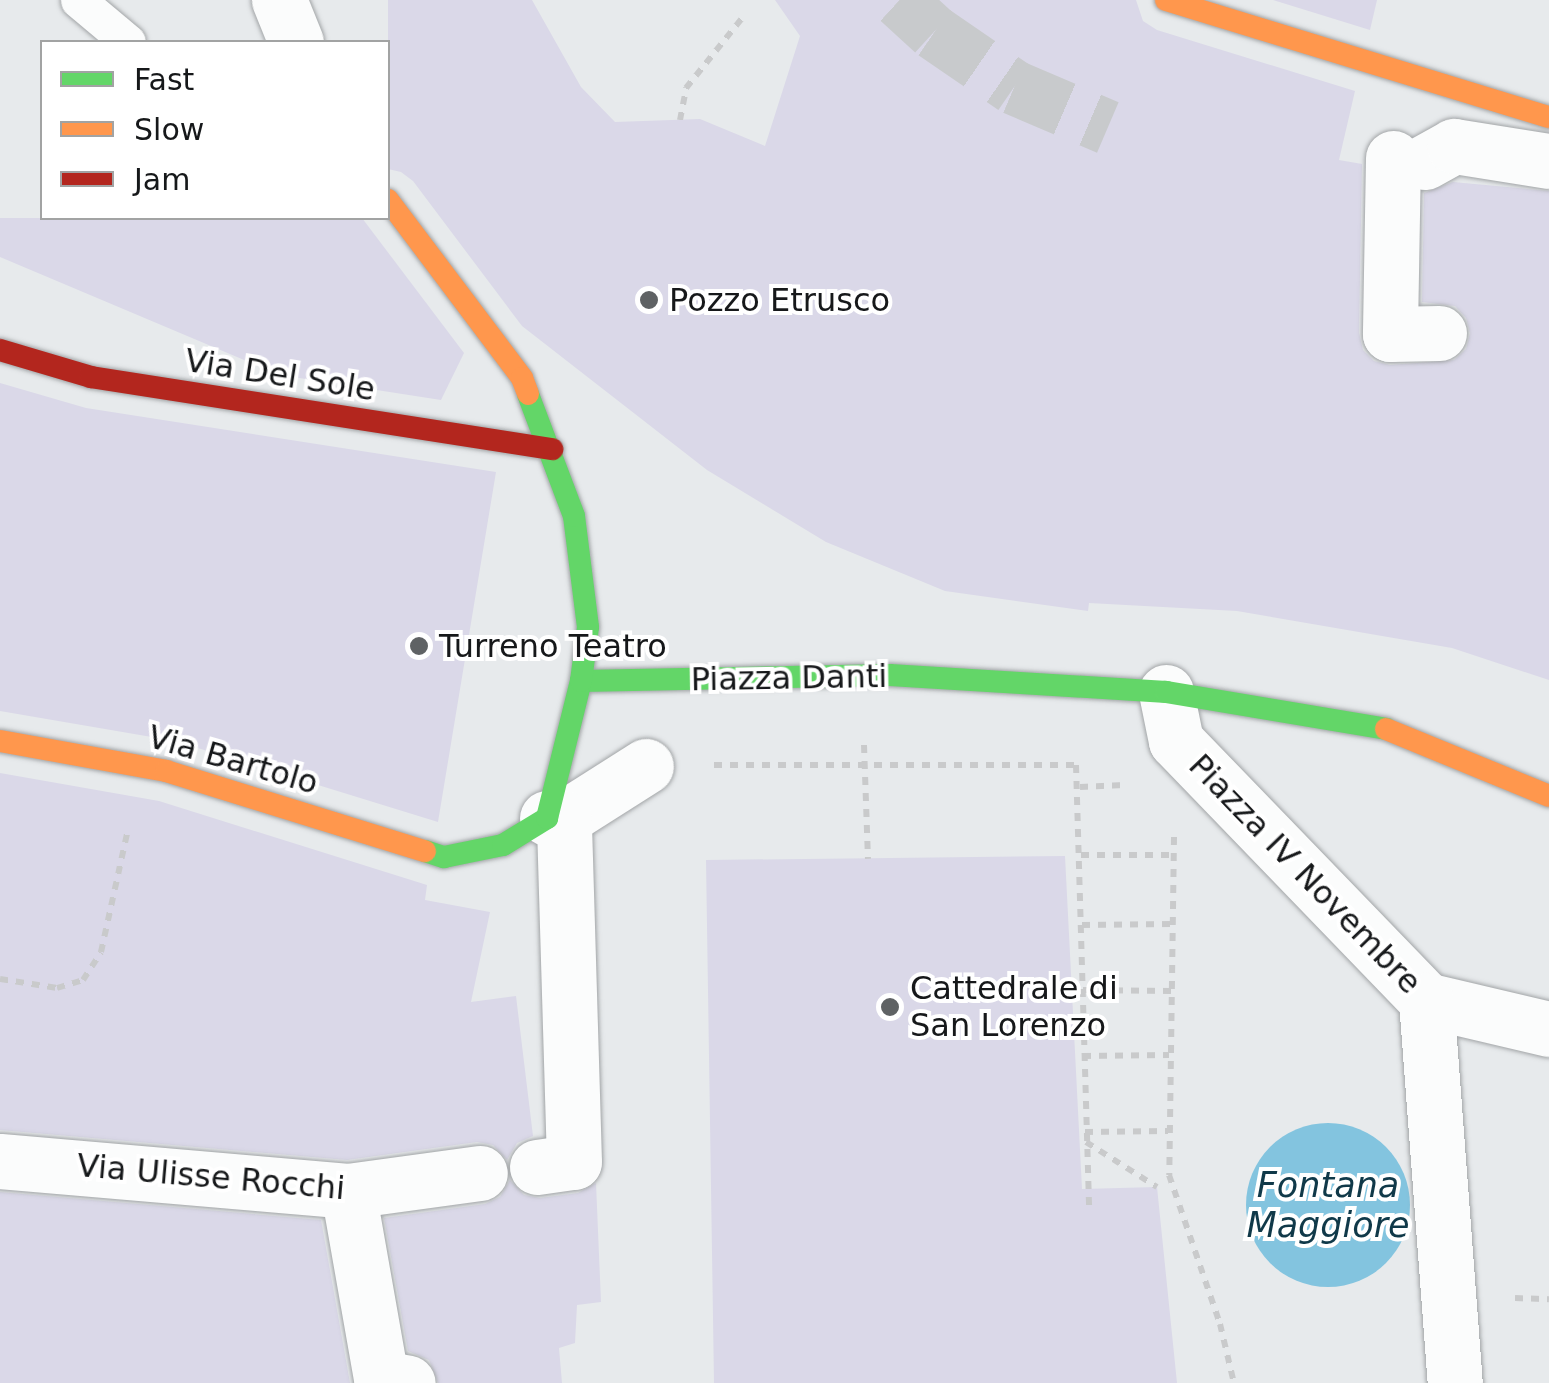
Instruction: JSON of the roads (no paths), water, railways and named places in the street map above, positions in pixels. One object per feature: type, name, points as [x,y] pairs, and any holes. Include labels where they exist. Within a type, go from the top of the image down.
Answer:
[{"type":"street","points":[[278,0],[295,40]]},
{"type":"street","points":[[1166,0],[1549,117]]},
{"type":"street","points":[[1440,333],[1390,334],[1409,160],[1454,146],[1549,161]]},
{"type":"street","points":[[390,205],[522,378],[552,449],[574,516],[588,627],[556,818],[556,1164]]},
{"type":"street","name":"Via Del Sole","points":[[0,350],[106,380],[552,449]]},
{"type":"street","name":"Piazza Danti","points":[[581,681],[890,675],[998,680]]},
{"type":"street","name":"Piazza IV Novembre","points":[[998,680],[1171,716],[1390,729],[1549,796]]},
{"type":"street","name":"Piazza IV Novembre","points":[[1171,716],[1426,1000],[1549,1029]]},
{"type":"street","name":"Via Bartolo","points":[[0,741],[166,771],[444,856],[503,844],[556,818]]},
{"type":"street","points":[[556,818],[646,766]]},
{"type":"street","name":"Piazza IV Novembre","points":[[1426,1000],[1455,1383]]},
{"type":"street","name":"Via Ulisse Rocchi","points":[[0,1161],[348,1191],[480,1173]]},
{"type":"street","points":[[348,1191],[382,1378],[408,1383]]},
{"type":"lane","points":[[78,0],[126,40]]},
{"type":"water","name":"Fontana Maggiore","points":[[1328,1123],[1359,1129],[1386,1147],[1404,1174],[1410,1205],[1404,1236],[1386,1263],[1359,1281],[1328,1287],[1297,1281],[1270,1263],[1252,1236],[1246,1205],[1252,1174],[1270,1147],[1297,1129]]},
{"type":"tunnel","points":[[899,0],[934,32],[1014,87],[1108,127]]},
{"type":"place","name":"Pozzo Etrusco","points":[[649,300]]},
{"type":"place","name":"Turreno Teatro","points":[[419,646]]},
{"type":"place","name":"Cattedrale di San Lorenzo","points":[[890,1007]]}]
